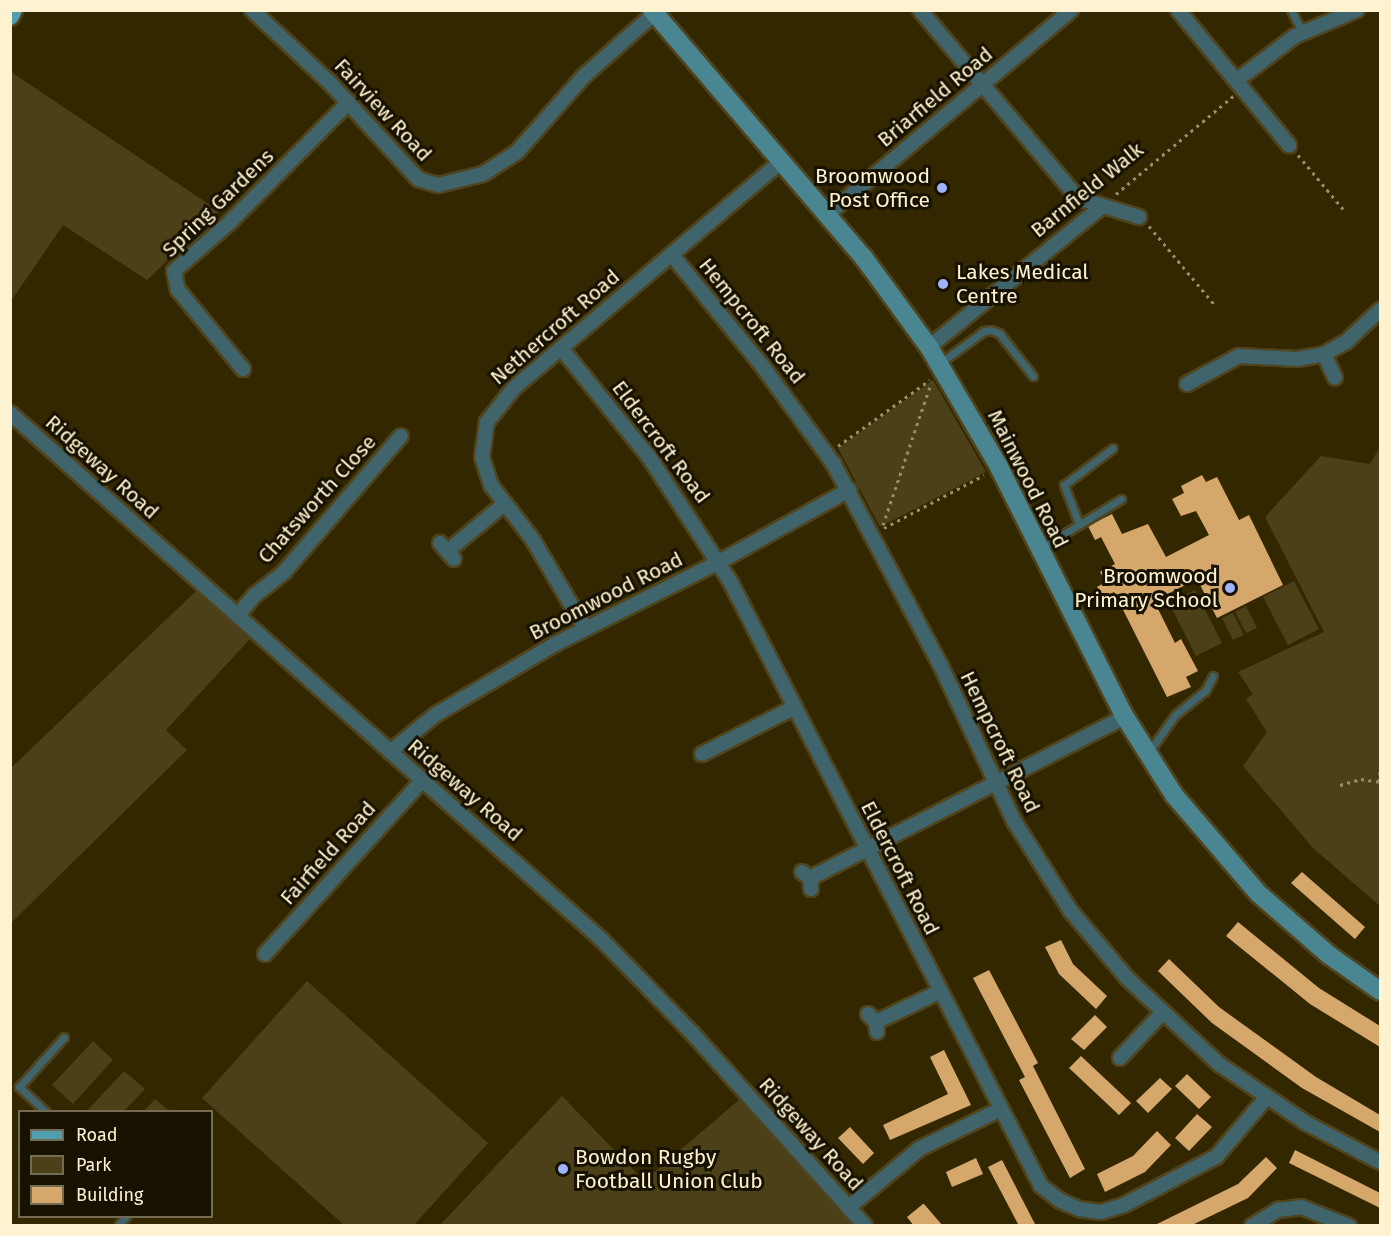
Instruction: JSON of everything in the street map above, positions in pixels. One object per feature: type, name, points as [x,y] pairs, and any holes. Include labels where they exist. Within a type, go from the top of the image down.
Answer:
[{"type":"main road","points":[[10,16],[14,10]]},
{"type":"street","name":"Fairview Road","points":[[252,10],[349,102],[418,179],[438,185],[465,181],[494,169],[517,152],[584,76],[653,12]]},
{"type":"street","points":[[920,10],[1078,198],[1139,217]]},
{"type":"street","name":"Briarfield Road","points":[[827,215],[1071,10]]},
{"type":"street","points":[[1178,10],[1290,146]]},
{"type":"street","points":[[1239,84],[1302,32],[1357,10]]},
{"type":"street","name":"Mainwood Road","points":[[653,12],[879,277],[929,346],[939,370],[999,467],[1125,717],[1147,754],[1203,832],[1259,894],[1329,955],[1379,986]]},
{"type":"street","name":"Spring Gardens","points":[[244,370],[178,290],[174,271],[229,223],[349,102]]},
{"type":"street","name":"Nethercroft Road","points":[[585,628],[533,540],[504,504],[484,467],[487,422],[506,395],[782,161]]},
{"type":"street","name":"Barnfield Walk","points":[[929,346],[1101,207]]},
{"type":"street","name":"Hempcroft Road","points":[[672,255],[764,367],[827,454],[849,490],[941,666],[995,783],[1034,856],[1070,910],[1162,1013],[1220,1064],[1266,1098],[1320,1131],[1380,1162]]},
{"type":"street","points":[[1187,384],[1239,356],[1296,359],[1324,354],[1350,339],[1380,310]]},
{"type":"street","name":"Eldercroft Road","points":[[561,348],[650,457],[718,562],[795,707],[999,1110],[1041,1186],[1070,1206],[1101,1212],[1124,1205],[1207,1164],[1234,1140],[1266,1098]]},
{"type":"street","points":[[1324,354],[1335,378]]},
{"type":"street","points":[[1203,358],[1211,370]]},
{"type":"street","name":"Ridgeway Road","points":[[10,413],[423,780],[632,970],[865,1226]]},
{"type":"street","name":"Chatsworth Close","points":[[238,615],[255,595],[284,573],[401,436]]},
{"type":"street","name":"Broomwood Road","points":[[390,752],[435,715],[585,628],[718,562],[849,490]]},
{"type":"street","points":[[447,551],[504,504]]},
{"type":"street","points":[[700,754],[795,707]]},
{"type":"street","points":[[808,880],[1125,717]]},
{"type":"street","name":"Fairfield Road","points":[[265,954],[423,780]]},
{"type":"street","points":[[874,1023],[939,992]]},
{"type":"street","points":[[1119,1059],[1162,1013]]},
{"type":"street","points":[[849,1207],[919,1149],[999,1110]]},
{"type":"street","points":[[1252,1226],[1278,1210],[1300,1207],[1349,1226]]},
{"type":"lane","points":[[1291,10],[1302,32]]},
{"type":"lane","points":[[939,370],[984,331],[990,330],[999,333],[1033,376]]},
{"type":"lane","points":[[1079,524],[1064,485],[1113,448]]},
{"type":"lane","points":[[1039,549],[1121,499]]},
{"type":"lane","points":[[1147,754],[1175,715],[1205,691],[1214,676]]},
{"type":"lane","points":[[44,1110],[19,1087],[64,1037]]},
{"type":"path","name":"Barnfield Walk","points":[[1101,207],[1239,84]]},
{"type":"path","points":[[1290,146],[1344,210]]},
{"type":"path","points":[[1139,217],[1214,304]]},
{"type":"path","points":[[827,454],[939,370]]},
{"type":"path","points":[[939,370],[881,529],[999,467]]},
{"type":"path","points":[[1340,785],[1361,779],[1380,783],[1380,770]]},
{"type":"green space","points":[[11,72],[219,211],[147,280],[63,225],[11,301]]},
{"type":"green space","points":[[933,380],[986,472],[880,527],[838,448]]},
{"type":"green space","points":[[1380,447],[1380,906],[1314,849],[1243,766],[1267,732],[1246,699],[1253,694],[1238,672],[1324,632],[1265,517],[1321,456],[1370,464]]},
{"type":"green space","points":[[1294,581],[1319,629],[1288,645],[1263,597]]},
{"type":"green space","points":[[1195,590],[1222,643],[1196,656],[1169,603]]},
{"type":"green space","points":[[196,591],[250,639],[166,730],[187,750],[11,923],[11,768]]},
{"type":"green space","points":[[1246,606],[1257,628],[1246,633],[1235,612]]},
{"type":"green space","points":[[1233,613],[1244,635],[1233,640],[1222,618]]},
{"type":"green space","points":[[307,981],[488,1143],[414,1225],[344,1225],[202,1098]]},
{"type":"green space","points":[[93,1041],[113,1060],[73,1104],[52,1085]]},
{"type":"green space","points":[[124,1071],[145,1089],[125,1110],[88,1110]]},
{"type":"green space","name":"Bowdon Rugby Football Union Club","points":[[562,1096],[644,1181],[740,1099],[852,1225],[440,1225]]},
{"type":"green space","points":[[155,1099],[169,1110],[145,1110]]},
{"type":"building","points":[[1202,475],[1206,482],[1217,477],[1239,520],[1249,515],[1283,585],[1217,618],[1197,579],[1154,601],[1175,643],[1181,639],[1198,671],[1186,677],[1191,687],[1167,697],[1114,592],[1103,598],[1097,587],[1106,582],[1100,572],[1115,564],[1101,537],[1095,540],[1088,526],[1112,514],[1122,534],[1148,524],[1166,557],[1209,535],[1196,511],[1181,516],[1172,499],[1184,493],[1181,486]]},
{"type":"building","points":[[1302,872],[1365,927],[1355,939],[1291,883]]},
{"type":"building","points":[[1238,922],[1319,988],[1380,1026],[1380,1047],[1310,1004],[1226,936]]},
{"type":"building","points":[[1061,940],[1073,964],[1107,996],[1096,1009],[1059,974],[1045,947]]},
{"type":"building","points":[[1169,959],[1219,1007],[1316,1077],[1380,1115],[1380,1132],[1302,1088],[1212,1023],[1158,971]]},
{"type":"building","points":[[989,970],[1038,1063],[1033,1066],[1085,1169],[1070,1178],[1019,1080],[1025,1077],[973,978]]},
{"type":"building","points":[[1095,1015],[1107,1027],[1084,1050],[1071,1039]]},
{"type":"building","points":[[944,1050],[971,1105],[890,1140],[883,1125],[948,1094],[930,1057]]},
{"type":"building","points":[[1081,1056],[1131,1103],[1119,1115],[1069,1068]]},
{"type":"building","points":[[1187,1074],[1211,1097],[1199,1109],[1175,1086]]},
{"type":"building","points":[[1160,1078],[1172,1089],[1148,1113],[1136,1101]]},
{"type":"building","points":[[1197,1114],[1212,1127],[1189,1151],[1175,1138]]},
{"type":"building","points":[[850,1127],[874,1153],[863,1164],[838,1138]]},
{"type":"building","points":[[1157,1131],[1171,1145],[1145,1172],[1105,1192],[1097,1174],[1133,1156]]},
{"type":"building","points":[[1295,1150],[1380,1193],[1380,1208],[1289,1163]]},
{"type":"building","points":[[1266,1157],[1277,1168],[1248,1198],[1190,1226],[1153,1226],[1238,1184]]},
{"type":"building","points":[[976,1158],[983,1174],[952,1187],[946,1172]]},
{"type":"building","points":[[1002,1160],[1036,1226],[1019,1226],[988,1167]]},
{"type":"building","points":[[923,1204],[943,1226],[914,1226],[907,1217]]},
{"type":"place","name":"Broomwood Post Office","points":[[942,188]]},
{"type":"place","name":"Lakes Medical Centre","points":[[943,284]]},
{"type":"place","name":"Broomwood Primary School","points":[[1230,588]]},
{"type":"place","name":"Bowdon Rugby Football Union Club","points":[[563,1169]]}]
